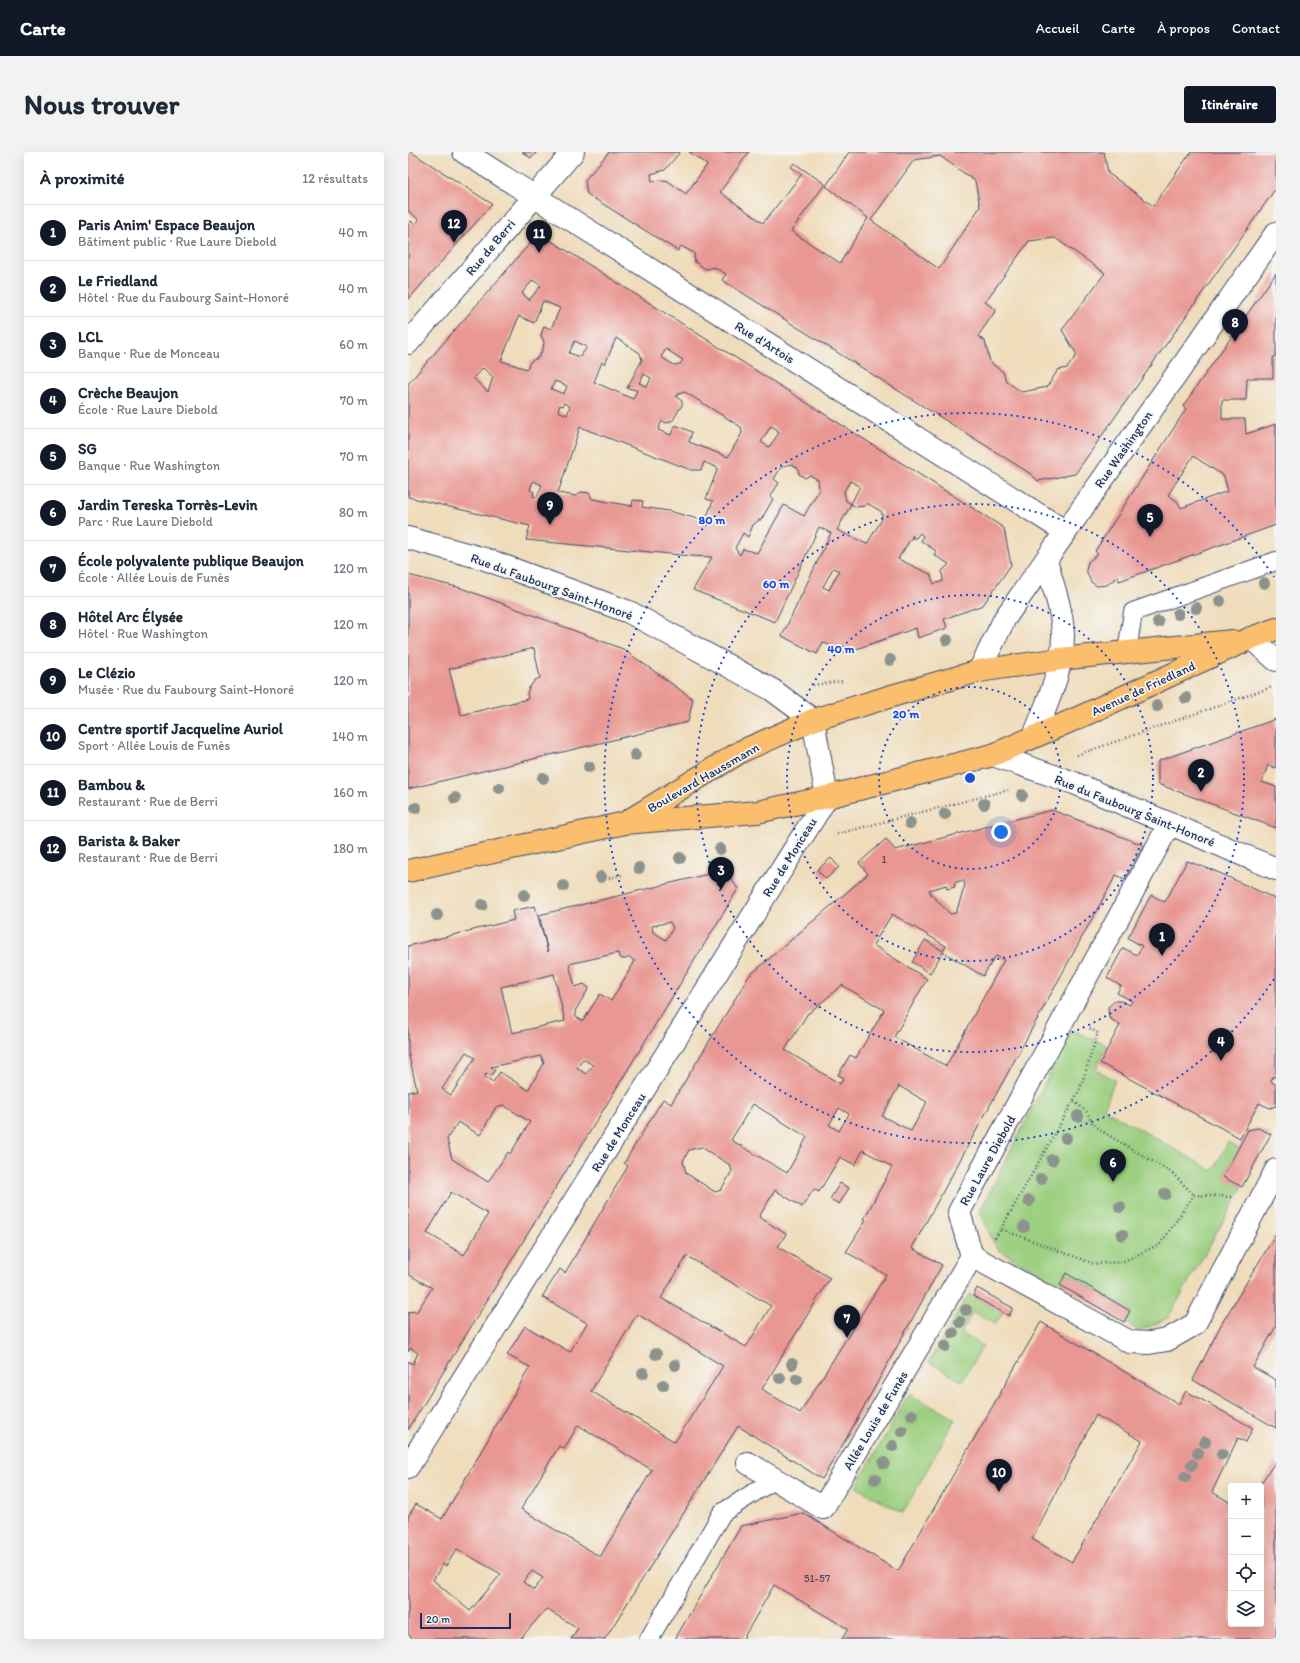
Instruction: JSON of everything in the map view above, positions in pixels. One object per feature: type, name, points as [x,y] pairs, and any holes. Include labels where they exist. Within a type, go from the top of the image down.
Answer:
[{"type":"main road","name":"Avenue de Friedland","points":[[1034,736],[1251,638],[1276,629]]},
{"type":"main road","name":"Avenue de Friedland","points":[[1060,659],[1251,638]]},
{"type":"main road","name":"Boulevard Haussmann","points":[[625,822],[742,751],[813,720],[978,671],[1060,659]]},
{"type":"main road","name":"Boulevard Haussmann","points":[[408,871],[625,822],[742,814],[827,797],[993,755],[1034,736]]},
{"type":"street","name":"Rue d'Artois","points":[[464,152],[1066,532]]},
{"type":"street","name":"Rue de Berri","points":[[408,343],[573,152]]},
{"type":"street","name":"Rue Washington","points":[[978,671],[1005,618],[1276,233]]},
{"type":"street","name":"Rue du Faubourg Saint-Honoré","points":[[408,538],[485,559],[629,612],[771,689],[813,720]]},
{"type":"street","points":[[1034,736],[1053,687],[1060,659],[1063,636],[1057,603],[1046,560]]},
{"type":"street","points":[[1251,638],[1276,660]]},
{"type":"street","points":[[813,720],[827,797]]},
{"type":"street","name":"Rue du Faubourg Saint-Honoré","points":[[993,755],[1074,783],[1276,868]]},
{"type":"street","name":"Rue de Monceau","points":[[408,1467],[827,797]]},
{"type":"street","name":"Rue Laure Diebold","points":[[972,1256],[959,1212],[1170,823]]},
{"type":"street","points":[[972,1256],[1130,1342],[1149,1343],[1167,1340],[1195,1324],[1276,1170]]},
{"type":"street","name":"Allée Louis de Funès","points":[[748,1463],[823,1508],[972,1256]]},
{"type":"lane","points":[[1126,652],[1133,612],[1276,562]]},
{"type":"lane","points":[[1251,638],[1276,650]]},
{"type":"lane","points":[[649,1639],[722,1513],[775,1479]]},
{"type":"path","points":[[1076,755],[1270,688]]},
{"type":"path","points":[[878,823],[1009,790]]},
{"type":"path","points":[[605,879],[622,874]]},
{"type":"path","points":[[993,1242],[1074,1101],[1080,1089],[1098,1033],[1065,1016]]},
{"type":"path","points":[[1074,1101],[1087,1112],[1092,1123],[1105,1133],[1172,1173],[1194,1195],[1237,1197]]},
{"type":"path","points":[[1001,1228],[1094,1264],[1122,1262],[1160,1244],[1194,1195]]},
{"type":"green space","points":[[1072,1030],[1106,1045],[1096,1070],[1115,1080],[1104,1109],[1213,1171],[1228,1142],[1239,1148],[1223,1177],[1242,1187],[1237,1197],[1168,1318],[1139,1331],[1124,1322],[1130,1311],[1067,1273],[1060,1285],[999,1250],[993,1242],[980,1211]]},
{"type":"green space","points":[[969,1294],[1003,1313],[995,1324],[973,1312],[961,1333],[983,1346],[962,1381],[929,1362]]},
{"type":"green space","points":[[909,1394],[955,1419],[903,1513],[856,1487]]},
{"type":"building","points":[[408,152],[411,152],[492,204],[408,300],[408,225],[411,221],[415,225],[419,220],[408,211]]},
{"type":"building","points":[[522,152],[537,152],[531,158]]},
{"type":"building","points":[[609,152],[680,152],[665,170],[651,174],[652,181],[668,181],[686,194],[707,165],[689,152],[749,152],[720,192],[763,223],[802,174],[791,167],[794,163],[825,184],[791,231],[840,263],[868,218],[826,186],[849,152],[1104,152],[1108,173],[1153,206],[1191,152],[1276,152],[1276,188],[1075,474],[1038,481],[1031,474],[722,280],[726,274],[714,267],[706,269],[695,262],[694,253],[681,246],[678,251],[587,194],[585,180]],"holes":[[[940,156],[975,181],[980,207],[939,269],[871,220],[914,160]],[[1055,238],[1105,273],[1062,330],[1077,355],[1067,368],[1058,370],[1047,387],[1022,392],[1006,381],[1003,372],[990,362],[985,341],[978,336],[996,310],[985,302],[1029,241]]]},
{"type":"building","points":[[539,233],[1004,528],[1011,565],[983,605],[944,619],[947,628],[918,638],[916,628],[845,653],[823,642],[817,654],[782,636],[831,533],[819,527],[775,622],[693,590],[712,557],[526,540],[530,526],[408,497],[408,384]],"holes":[[[533,280],[541,286],[529,300],[522,293]],[[543,301],[560,308],[551,329],[544,326],[541,335],[544,342],[543,348],[539,357],[530,362],[527,369],[501,361],[519,316],[534,323]],[[616,338],[640,353],[642,360],[627,388],[637,390],[633,399],[594,382],[602,362],[605,364]],[[575,341],[587,347],[580,357],[569,353]],[[666,349],[683,360],[680,364],[674,365],[661,357]],[[483,368],[493,377],[488,392],[473,378]],[[644,374],[651,378],[647,387],[639,383]],[[555,381],[567,386],[564,394],[551,389]],[[685,392],[741,427],[742,433],[728,457],[689,442],[692,432],[675,425],[671,435],[658,430],[662,421],[667,423],[673,420],[682,405],[682,401],[676,397],[678,394]],[[564,403],[570,406],[567,415],[558,411],[560,405],[563,406]],[[771,426],[778,430],[777,432],[779,433],[769,447],[761,442]],[[580,427],[691,470],[701,470],[704,462],[718,468],[706,499],[713,501],[705,521],[669,511],[642,507],[643,501],[633,500],[632,506],[592,499],[589,493],[581,492],[576,496],[558,493]],[[791,464],[798,468],[799,474],[805,478],[810,475],[818,480],[819,490],[804,516],[784,505],[757,553],[743,549],[740,555],[735,548],[743,533],[748,537],[753,525],[761,520],[773,499],[770,497],[779,483],[774,479],[781,467]],[[533,481],[542,485],[537,497],[533,496],[534,492],[530,490]],[[850,481],[860,486],[851,504],[846,501],[844,491]],[[867,503],[882,512],[882,519],[867,544],[837,530],[851,504],[856,507],[865,506]],[[920,533],[923,536],[921,541],[936,551],[934,555],[949,564],[942,571],[943,581],[934,584],[930,574],[898,559],[913,535],[912,538],[916,538]],[[833,568],[839,571],[829,590],[823,587]]]},
{"type":"building","points":[[1276,273],[1276,355],[1273,358],[1273,378],[1247,378],[1246,400],[1222,400],[1222,419],[1245,419],[1246,434],[1276,424],[1276,525],[1122,580],[1119,581],[1118,577],[1107,585],[1097,586],[1091,582],[1086,570],[1088,562],[1098,554],[1095,551],[1186,409],[1183,406]],"holes":[[[1193,456],[1224,476],[1228,491],[1181,508],[1177,501],[1168,495]]]},
{"type":"building","points":[[408,575],[461,588],[623,649],[693,699],[688,722],[408,789]],"holes":[[[534,648],[540,678],[535,680],[529,688],[527,693],[528,699],[461,715],[449,669]]]},
{"type":"building","points":[[1276,719],[1276,768],[1268,765],[1262,782],[1276,787],[1276,828],[1158,784],[1158,761]]},
{"type":"building","points":[[1052,810],[1143,845],[1125,879],[1116,875],[912,1248],[942,1265],[845,1441],[822,1479],[738,1426],[605,1639],[571,1639],[578,1628],[546,1609],[520,1639],[413,1639],[408,1634],[408,1517],[416,1504],[442,1519],[530,1367],[507,1355],[525,1326],[570,1352],[587,1323],[542,1297],[560,1269],[565,1273],[628,1166],[624,1163],[663,1099],[671,1104],[749,976],[868,874],[859,863],[886,839],[895,850]],"holes":[[[963,880],[965,885],[956,913],[950,914],[929,890],[946,885],[947,889],[955,887],[954,883]],[[892,914],[946,946],[943,951],[925,940],[912,962],[930,973],[943,952],[983,976],[996,956],[1004,960],[946,1066],[894,1037],[927,979],[873,945]],[[842,985],[884,1010],[856,1058],[850,1055],[838,1075],[844,1078],[840,1084],[785,1050],[808,1013]],[[899,1086],[927,1102],[911,1131],[882,1116]],[[753,1104],[807,1137],[787,1173],[731,1140]],[[839,1108],[849,1114],[839,1131],[829,1125]],[[701,1147],[730,1165],[732,1171],[721,1190],[715,1192],[686,1173],[683,1161],[689,1150]],[[863,1150],[892,1167],[864,1219],[866,1220],[846,1252],[886,1275],[800,1413],[762,1389],[830,1278],[778,1247],[786,1234],[759,1217],[775,1190],[802,1207],[814,1189],[819,1192],[840,1157],[855,1165]],[[687,1256],[771,1306],[746,1347],[661,1298]],[[637,1314],[723,1366],[675,1442],[591,1391]],[[578,1425],[652,1470],[600,1557],[521,1509],[559,1446],[564,1449]],[[457,1549],[501,1574],[470,1611],[433,1580],[443,1564],[446,1566]],[[532,1571],[543,1578],[534,1590],[523,1582]]]},
{"type":"building","points":[[831,858],[839,867],[826,879],[817,870]]},
{"type":"building","points":[[1187,861],[1215,871],[1276,899],[1276,1078],[1273,1076],[1271,1081],[1276,1085],[1276,1106],[1270,1108],[1259,1103],[1240,1138],[1100,1063],[1120,1025],[1109,1018],[1108,1007],[1115,1001],[1121,1001],[1130,1005],[1132,1001],[1117,993],[1121,986],[1107,978],[1123,948],[1137,955],[1142,946],[1128,938],[1151,895],[1165,902]]},
{"type":"building","points":[[725,870],[738,889],[408,1430],[408,1361],[413,1364],[418,1353],[410,1348],[408,1352],[408,1313],[413,1311],[416,1313],[432,1288],[408,1274],[408,1092],[417,1090],[408,1052],[408,946],[514,920],[512,911],[535,906],[548,952],[539,915]],"holes":[[[670,922],[673,928],[666,940],[653,932],[652,926]],[[618,953],[619,957],[622,959],[629,957],[635,961],[611,1001],[600,994],[583,1021],[576,1017],[575,1011],[589,988],[584,984],[575,987],[569,964]],[[554,974],[565,1021],[512,1033],[501,987]],[[466,1052],[475,1058],[451,1095],[442,1089]],[[541,1056],[544,1063],[528,1090],[500,1072],[493,1082],[485,1077],[486,1073],[491,1076],[495,1070],[491,1067]],[[583,1059],[593,1065],[586,1074],[577,1068]],[[503,1105],[530,1122],[510,1154],[508,1152],[488,1182],[452,1159],[447,1139],[458,1122],[480,1135],[496,1107]],[[451,1192],[488,1214],[464,1255],[427,1233]]]},
{"type":"building","points":[[1258,1128],[1271,1134],[1242,1187],[1223,1177],[1248,1130]]},
{"type":"building","points":[[840,1183],[849,1188],[839,1204],[830,1199]]},
{"type":"building","points":[[1276,1234],[1276,1326],[1253,1367],[1276,1380],[1276,1428],[1193,1380],[1222,1323]]},
{"type":"building","points":[[1066,1273],[1130,1311],[1124,1322],[1060,1285]]},
{"type":"building","points":[[977,1288],[1013,1308],[1009,1316],[973,1296]]},
{"type":"building","points":[[1041,1322],[1179,1404],[1186,1391],[1253,1428],[1246,1442],[1238,1438],[1212,1492],[1228,1501],[1228,1627],[1264,1627],[1264,1483],[1261,1483],[1276,1461],[1276,1639],[842,1639],[848,1629],[774,1585],[743,1639],[675,1639],[741,1526],[803,1513],[898,1571]],"holes":[[[1096,1415],[1142,1441],[1072,1562],[1032,1539]]]},
{"type":"place","name":"Barista & Baker","points":[[454,243]]},
{"type":"place","name":"Bambou &","points":[[539,253]]},
{"type":"place","name":"Hôtel Arc Élysée","points":[[1235,342]]},
{"type":"place","name":"Le Clézio","points":[[550,525]]},
{"type":"place","name":"SG","points":[[1150,537]]},
{"type":"place","name":"Le Friedland","points":[[1201,792]]},
{"type":"place","name":"LCL","points":[[721,890]]},
{"type":"place","name":"Paris Anim' Espace Beaujon","points":[[1162,956]]},
{"type":"place","name":"Crèche Beaujon","points":[[1221,1061]]},
{"type":"place","name":"Jardin Tereska Torrès-Levin","points":[[1113,1182]]},
{"type":"place","name":"École polyvalente publique Beaujon","points":[[847,1338]]},
{"type":"place","name":"Centre sportif Jacqueline Auriol","points":[[999,1492]]}]
